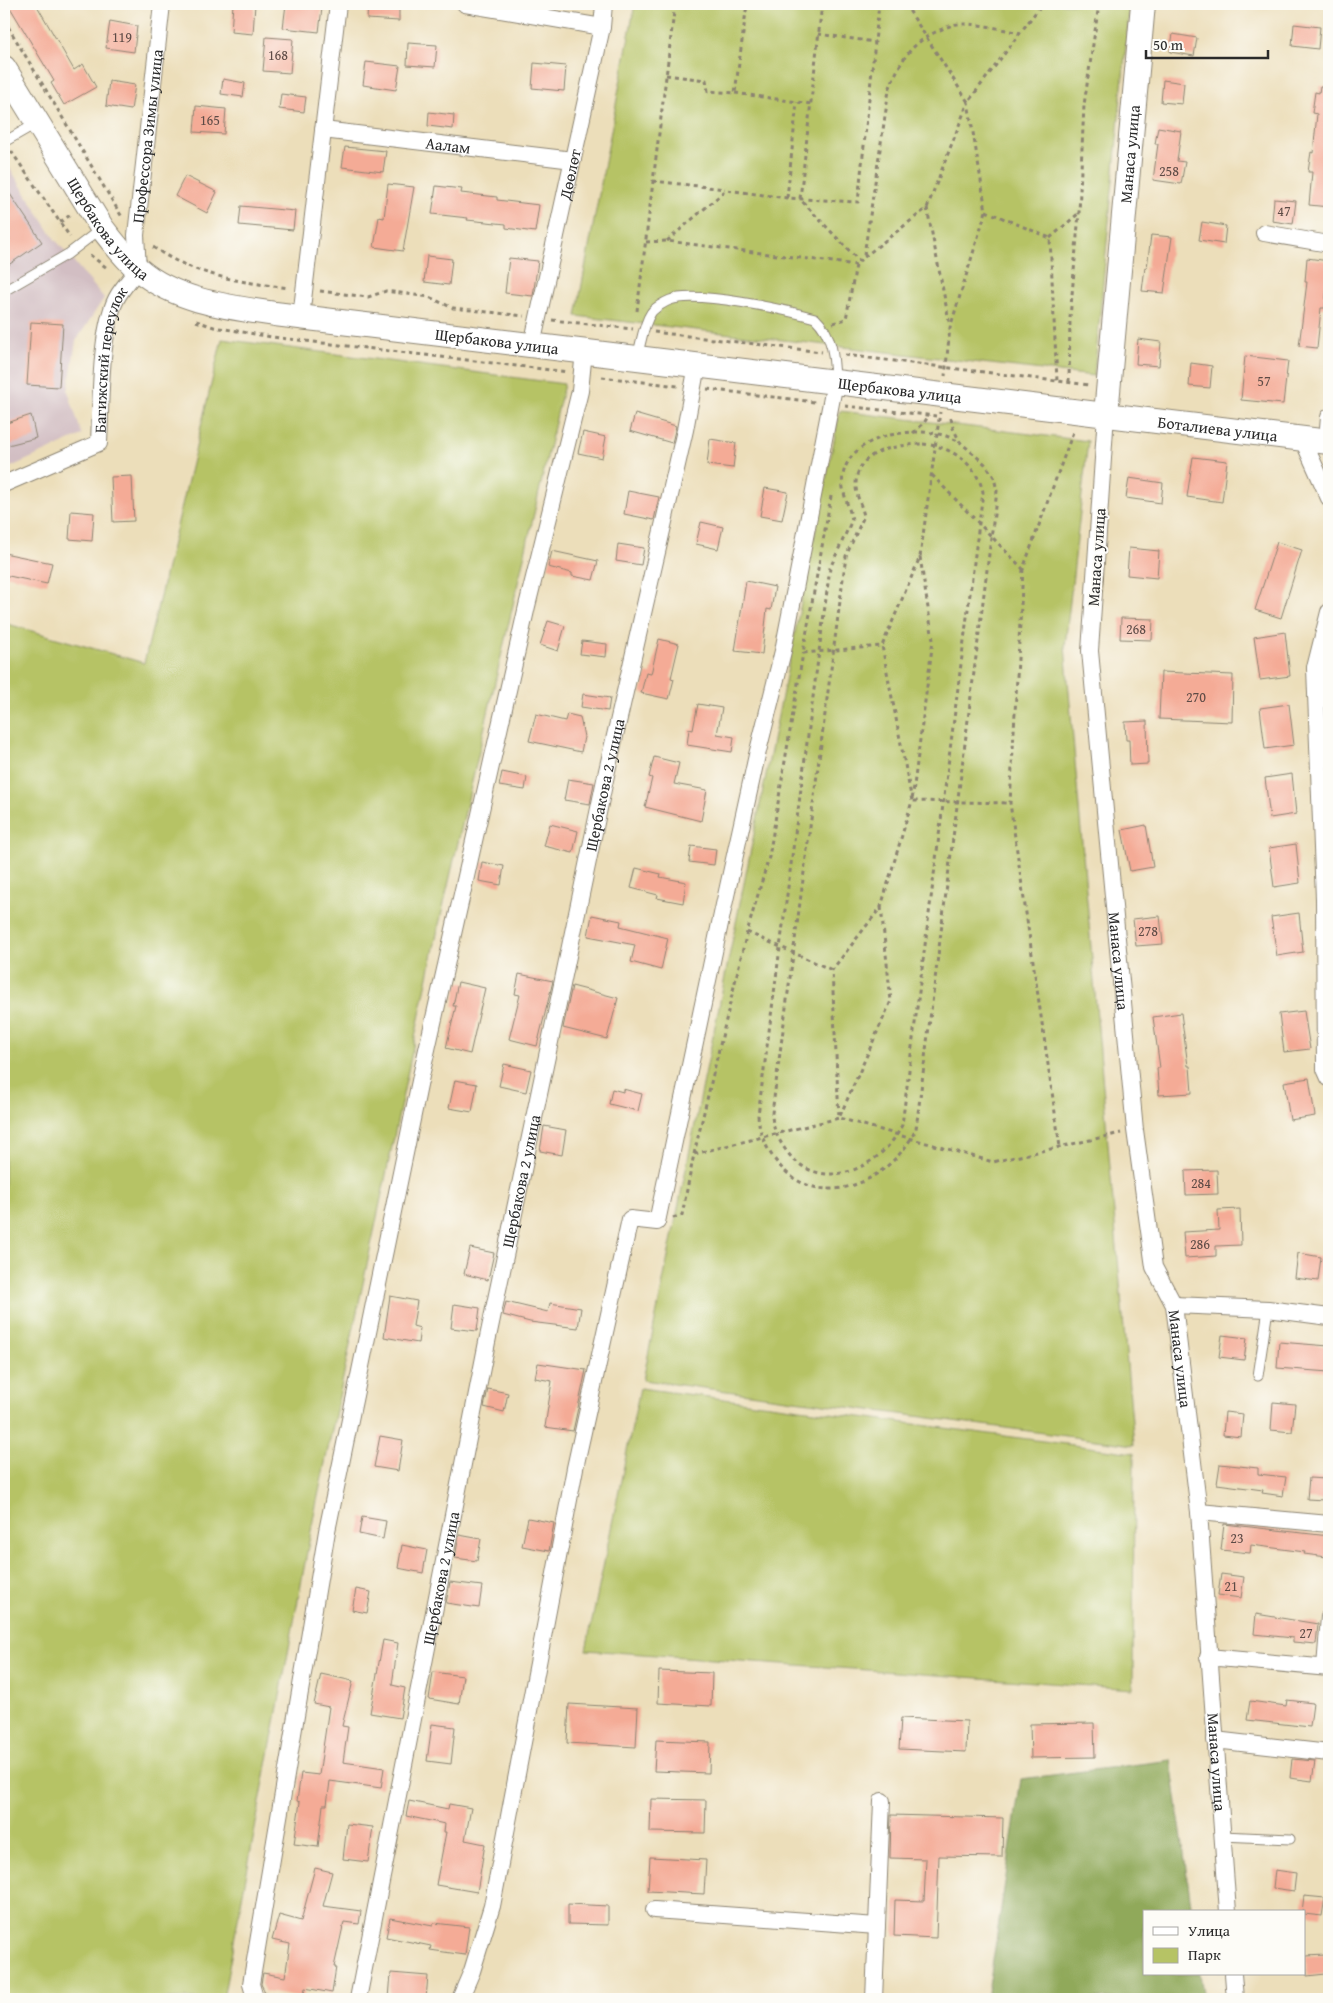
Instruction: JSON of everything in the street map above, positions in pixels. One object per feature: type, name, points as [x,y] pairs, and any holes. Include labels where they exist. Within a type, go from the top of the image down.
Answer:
[{"type":"street","name":"Профессора Зимы улица","points":[[138,269],[136,235],[162,4]]},
{"type":"street","points":[[301,317],[338,4]]},
{"type":"street","points":[[465,4],[602,26]]},
{"type":"street","name":"Дөөлөт","points":[[532,345],[602,26],[604,4]]},
{"type":"street","name":"Манаса улица","points":[[1143,4],[1106,414],[1090,651],[1135,1130],[1154,1267],[1174,1305],[1198,1512],[1228,1910]]},
{"type":"street","name":"Щербакова улица","points":[[4,68],[102,228],[121,252],[138,269],[180,293],[207,302],[301,317],[637,358],[695,376],[835,382],[1106,414]]},
{"type":"street","name":"Аалам","points":[[323,130],[573,160]]},
{"type":"street","points":[[1264,233],[1329,244]]},
{"type":"street","name":"Багижский переулок","points":[[4,484],[99,443],[101,385],[107,326],[118,295],[138,269]]},
{"type":"street","points":[[258,1999],[255,1998],[251,1984],[327,1531],[422,1076],[527,606],[580,392],[584,351]]},
{"type":"street","name":"Щербакова 2 улица","points":[[358,1999],[486,1342],[606,775],[695,376]]},
{"type":"street","points":[[460,1999],[472,1971],[492,1906],[575,1468],[630,1219],[658,1222],[722,914],[782,651],[835,382]]},
{"type":"street","name":"Боталиева улица","points":[[1106,414],[1328,442]]},
{"type":"street","points":[[1328,442],[1329,417]]},
{"type":"street","points":[[1302,438],[1329,498]]},
{"type":"street","points":[[1329,612],[1322,669],[1327,900],[1326,1069],[1329,1078]]},
{"type":"street","points":[[1174,1305],[1268,1309],[1329,1317]]},
{"type":"street","points":[[1198,1512],[1329,1524]]},
{"type":"street","points":[[1208,1657],[1327,1667],[1329,1617]]},
{"type":"street","points":[[1215,1740],[1329,1753]]},
{"type":"street","points":[[874,1999],[882,1801]]},
{"type":"street","points":[[654,1910],[877,1926]]},
{"type":"street","points":[[1233,1976],[1235,1999]]},
{"type":"lane","points":[[4,142],[38,123]]},
{"type":"lane","points":[[4,291],[68,254],[102,228]]},
{"type":"lane","points":[[637,358],[651,312],[670,300],[683,298],[725,300],[799,313],[815,318],[823,325],[829,336],[834,354],[835,382]]},
{"type":"lane","points":[[1258,1376],[1268,1309]]},
{"type":"lane","points":[[1222,1836],[1290,1839]]},
{"type":"path","points":[[637,313],[675,4]]},
{"type":"path","points":[[736,93],[748,4]]},
{"type":"path","points":[[800,199],[822,4]]},
{"type":"path","points":[[653,181],[787,198],[858,202],[879,4]]},
{"type":"path","points":[[905,4],[968,102],[986,211],[950,328],[944,379]]},
{"type":"path","points":[[823,325],[846,319],[856,265],[859,261],[927,208],[968,102],[1042,4]]},
{"type":"path","points":[[1069,382],[1070,318],[1079,213],[1084,105],[1099,4]]},
{"type":"path","points":[[4,20],[121,215],[136,235],[158,250],[204,273],[240,282],[368,297],[386,291],[429,297],[453,308],[635,330],[636,321]]},
{"type":"path","points":[[864,256],[888,90],[898,67],[911,48],[926,36],[956,24],[986,25],[1020,33]]},
{"type":"path","points":[[818,34],[875,42]]},
{"type":"path","points":[[666,74],[706,80],[708,91],[736,93],[811,104]]},
{"type":"path","points":[[787,198],[797,102]]},
{"type":"path","points":[[11,150],[70,237]]},
{"type":"path","points":[[667,242],[726,190]]},
{"type":"path","points":[[800,199],[859,261]]},
{"type":"path","points":[[927,208],[950,328]]},
{"type":"path","points":[[986,211],[1050,238]]},
{"type":"path","points":[[1050,238],[1079,213]]},
{"type":"path","points":[[1050,238],[1058,381]]},
{"type":"path","points":[[646,242],[667,242],[856,265]]},
{"type":"path","points":[[90,255],[110,270]]},
{"type":"path","points":[[644,331],[1089,385]]},
{"type":"path","points":[[272,337],[576,373]]},
{"type":"path","points":[[735,348],[736,342]]},
{"type":"path","points":[[602,377],[695,376],[821,402]]},
{"type":"path","points":[[846,415],[847,406]]},
{"type":"path","points":[[912,801],[882,646],[920,557],[941,407]]},
{"type":"path","points":[[913,433],[924,423],[929,415]]},
{"type":"path","points":[[951,418],[953,428],[960,442]]},
{"type":"path","points":[[1060,1147],[1010,803],[1023,569],[1073,432]]},
{"type":"path","points":[[913,433],[937,433],[960,442],[976,454],[994,477],[997,491],[921,1101],[912,1139],[898,1158],[876,1174],[853,1186],[831,1189],[809,1186],[791,1177],[778,1164],[762,1137],[758,1127],[758,1115],[830,568],[852,520],[842,486],[843,475],[846,462],[853,452],[876,438],[913,433]]},
{"type":"path","points":[[909,445],[936,445],[958,455],[974,470],[981,481],[983,492],[979,524],[902,1125],[898,1135],[887,1149],[869,1163],[850,1172],[832,1174],[814,1172],[799,1164],[788,1154],[772,1124],[772,1113],[846,556],[864,516],[856,488],[860,469],[865,460],[884,449],[909,445]]},
{"type":"path","points":[[932,475],[1023,569]]},
{"type":"path","points":[[658,1222],[682,1215],[694,1154],[747,932],[769,856],[832,492]]},
{"type":"path","points":[[839,1118],[832,970],[881,907],[912,801],[933,640],[920,557]]},
{"type":"path","points":[[803,653],[882,646]]},
{"type":"path","points":[[912,801],[1010,803]]},
{"type":"path","points":[[839,1118],[891,1002],[881,907]]},
{"type":"path","points":[[747,932],[832,970]]},
{"type":"path","points":[[694,1154],[839,1118],[994,1162],[1135,1130]]},
{"type":"shaded area","points":[[4,159],[54,238],[104,298],[76,341],[68,391],[82,435],[4,470]]},
{"type":"green space","points":[[635,4],[1130,4],[1094,376],[576,316]]},
{"type":"green space","points":[[222,339],[564,384],[438,929],[314,1515],[223,1999],[4,1999],[4,623],[144,663]]},
{"type":"green space","points":[[840,411],[1088,441],[1065,646],[1134,1445],[643,1380]]},
{"type":"green space","points":[[640,1388],[1134,1453],[1133,1689],[586,1650]]},
{"type":"green space","points":[[1171,1760],[1192,1910],[1143,1910],[1143,1976],[1200,1976],[1204,1999],[987,1999],[1021,1779]]},
{"type":"building","points":[[8,4],[36,4],[74,70],[83,64],[96,87],[64,105],[51,83],[54,81]]},
{"type":"building","points":[[233,4],[255,4],[253,34],[231,32]]},
{"type":"building","points":[[286,4],[322,8],[319,32],[283,28]]},
{"type":"building","points":[[368,4],[399,4],[399,21],[367,19]]},
{"type":"building","points":[[110,21],[137,26],[134,52],[106,48]]},
{"type":"building","points":[[1294,24],[1320,27],[1318,49],[1292,46]]},
{"type":"building","points":[[1173,34],[1197,38],[1194,56],[1170,52]]},
{"type":"building","points":[[266,37],[293,39],[290,73],[263,71]]},
{"type":"building","points":[[408,43],[437,45],[435,67],[407,65]]},
{"type":"building","points":[[366,62],[400,66],[396,90],[363,85]]},
{"type":"building","points":[[534,63],[566,66],[564,91],[532,88]]},
{"type":"building","points":[[223,79],[245,83],[243,97],[221,94]]},
{"type":"building","points":[[1163,80],[1184,83],[1182,104],[1161,102]]},
{"type":"building","points":[[109,81],[135,85],[131,110],[106,106]]},
{"type":"building","points":[[1320,86],[1329,86],[1329,207],[1309,205],[1312,172],[1308,172],[1311,152],[1313,153],[1317,114],[1312,113],[1315,92],[1319,93]]},
{"type":"building","points":[[281,94],[306,97],[304,112],[279,109]]},
{"type":"building","points":[[196,106],[226,109],[224,134],[194,132]]},
{"type":"building","points":[[429,112],[454,115],[453,129],[428,126]]},
{"type":"building","points":[[1158,127],[1181,131],[1177,161],[1185,162],[1181,184],[1153,180],[1158,144],[1155,144]]},
{"type":"building","points":[[345,147],[386,151],[383,172],[342,167]]},
{"type":"building","points":[[185,176],[217,192],[207,213],[175,196]]},
{"type":"building","points":[[388,184],[414,187],[403,251],[374,247],[379,217],[384,218]]},
{"type":"building","points":[[4,185],[42,242],[4,268],[4,243],[10,239],[4,229]]},
{"type":"building","points":[[436,186],[462,189],[461,193],[497,197],[497,200],[539,205],[535,232],[506,228],[506,224],[432,214]]},
{"type":"building","points":[[1274,199],[1296,201],[1293,224],[1272,221]]},
{"type":"building","points":[[241,206],[295,211],[293,230],[239,225]]},
{"type":"building","points":[[1202,222],[1226,226],[1224,244],[1199,240]]},
{"type":"building","points":[[1151,235],[1172,237],[1164,293],[1142,291]]},
{"type":"building","points":[[427,256],[452,259],[449,285],[424,282]]},
{"type":"building","points":[[509,258],[538,261],[533,296],[505,293]]},
{"type":"building","points":[[1307,258],[1329,261],[1325,308],[1321,308],[1317,348],[1299,346],[1307,282],[1305,282]]},
{"type":"building","points":[[31,322],[63,324],[59,387],[27,385]]},
{"type":"building","points":[[1138,339],[1161,342],[1159,366],[1136,364]]},
{"type":"building","points":[[1245,356],[1288,361],[1283,404],[1241,400]]},
{"type":"building","points":[[1191,363],[1212,366],[1210,388],[1189,386]]},
{"type":"building","points":[[635,414],[676,426],[672,443],[630,431]]},
{"type":"building","points":[[31,415],[36,438],[4,446],[4,424]]},
{"type":"building","points":[[583,432],[606,437],[602,458],[578,453]]},
{"type":"building","points":[[710,439],[736,443],[733,468],[707,465]]},
{"type":"building","points":[[1193,457],[1227,461],[1222,502],[1187,497]]},
{"type":"building","points":[[132,476],[134,521],[113,522],[111,477]]},
{"type":"building","points":[[1129,478],[1163,483],[1161,503],[1126,498]]},
{"type":"building","points":[[765,488],[788,492],[782,520],[760,516]]},
{"type":"building","points":[[628,491],[659,497],[654,520],[624,514]]},
{"type":"building","points":[[71,511],[94,513],[92,541],[69,539]]},
{"type":"building","points":[[701,522],[723,527],[718,549],[696,544]]},
{"type":"building","points":[[1277,542],[1302,550],[1281,618],[1255,610]]},
{"type":"building","points":[[618,544],[644,548],[641,565],[616,561]]},
{"type":"building","points":[[1129,548],[1159,551],[1157,578],[1127,575]]},
{"type":"building","points":[[552,551],[598,561],[593,580],[572,576],[572,573],[548,567]]},
{"type":"building","points":[[4,553],[52,563],[47,584],[4,575]]},
{"type":"building","points":[[746,581],[775,587],[771,610],[767,609],[762,654],[735,651]]},
{"type":"building","points":[[1121,618],[1153,619],[1152,640],[1120,639]]},
{"type":"building","points":[[548,621],[565,626],[558,651],[540,645]]},
{"type":"building","points":[[1285,632],[1290,676],[1260,680],[1254,637]]},
{"type":"building","points":[[659,639],[679,644],[671,678],[674,679],[669,699],[641,693],[646,673],[651,674]]},
{"type":"building","points":[[582,641],[607,644],[606,657],[580,654]]},
{"type":"building","points":[[1161,672],[1233,675],[1232,722],[1159,719]]},
{"type":"building","points":[[583,694],[610,698],[608,711],[581,707]]},
{"type":"building","points":[[698,704],[722,708],[717,734],[734,737],[732,752],[687,745],[689,729],[693,730]]},
{"type":"building","points":[[1289,704],[1294,745],[1265,749],[1260,708]]},
{"type":"building","points":[[536,714],[565,721],[567,714],[580,717],[584,737],[581,752],[529,741]]},
{"type":"building","points":[[1147,721],[1148,764],[1130,765],[1129,740],[1126,740],[1125,722]]},
{"type":"building","points":[[654,757],[679,763],[674,784],[707,790],[701,821],[645,807],[652,778],[649,777]]},
{"type":"building","points":[[502,772],[527,777],[525,790],[499,786]]},
{"type":"building","points":[[1292,774],[1296,814],[1270,818],[1265,778]]},
{"type":"building","points":[[568,779],[594,783],[590,804],[564,800]]},
{"type":"building","points":[[550,824],[578,831],[573,853],[544,846]]},
{"type":"building","points":[[1146,825],[1153,867],[1130,871],[1122,830]]},
{"type":"building","points":[[1296,844],[1300,883],[1274,887],[1269,848]]},
{"type":"building","points":[[691,846],[716,849],[714,865],[689,862]]},
{"type":"building","points":[[482,862],[504,866],[501,885],[479,881]]},
{"type":"building","points":[[636,868],[661,874],[660,877],[686,882],[683,903],[657,898],[658,895],[631,888]]},
{"type":"building","points":[[1299,913],[1303,952],[1277,956],[1271,917]]},
{"type":"building","points":[[592,915],[621,921],[620,926],[668,938],[661,970],[631,962],[635,945],[588,936]]},
{"type":"building","points":[[1160,916],[1163,944],[1136,946],[1133,919]]},
{"type":"building","points":[[519,974],[553,981],[537,1046],[509,1039],[520,995],[515,994]]},
{"type":"building","points":[[458,982],[485,988],[470,1054],[446,1048],[456,1006],[453,1006]]},
{"type":"building","points":[[572,986],[618,998],[607,1039],[563,1028]]},
{"type":"building","points":[[1304,1011],[1310,1049],[1284,1052],[1279,1014]]},
{"type":"building","points":[[1181,1013],[1188,1066],[1190,1066],[1192,1093],[1159,1095],[1157,1068],[1160,1068],[1153,1017]]},
{"type":"building","points":[[504,1064],[531,1070],[526,1092],[499,1086]]},
{"type":"building","points":[[1309,1078],[1315,1116],[1290,1120],[1284,1082]]},
{"type":"building","points":[[455,1080],[477,1084],[472,1112],[449,1108]]},
{"type":"building","points":[[612,1089],[623,1092],[623,1089],[642,1094],[638,1111],[609,1104]]},
{"type":"building","points":[[544,1126],[566,1130],[562,1155],[540,1151]]},
{"type":"building","points":[[1217,1170],[1218,1194],[1186,1195],[1185,1171]]},
{"type":"building","points":[[1240,1209],[1241,1245],[1216,1246],[1216,1256],[1185,1258],[1183,1232],[1219,1230],[1218,1210]]},
{"type":"building","points":[[470,1248],[494,1253],[488,1280],[464,1274]]},
{"type":"building","points":[[1298,1253],[1321,1257],[1318,1281],[1295,1278]]},
{"type":"building","points":[[390,1296],[417,1301],[413,1326],[420,1328],[418,1343],[384,1337]]},
{"type":"building","points":[[506,1302],[548,1312],[550,1303],[581,1308],[578,1328],[530,1322],[503,1315]]},
{"type":"building","points":[[454,1304],[480,1308],[477,1331],[451,1328]]},
{"type":"building","points":[[1222,1335],[1247,1338],[1244,1360],[1219,1357]]},
{"type":"building","points":[[1279,1342],[1329,1346],[1329,1372],[1277,1368]]},
{"type":"building","points":[[538,1363],[586,1370],[573,1431],[545,1427],[552,1381],[535,1378]]},
{"type":"building","points":[[488,1389],[508,1393],[504,1412],[484,1407]]},
{"type":"building","points":[[1273,1402],[1295,1404],[1292,1432],[1271,1430]]},
{"type":"building","points":[[1225,1412],[1243,1414],[1241,1437],[1223,1435]]},
{"type":"building","points":[[380,1436],[403,1440],[398,1471],[374,1467]]},
{"type":"building","points":[[1220,1464],[1258,1468],[1258,1474],[1286,1477],[1283,1496],[1262,1493],[1263,1490],[1217,1484]]},
{"type":"building","points":[[1309,1478],[1326,1479],[1324,1500],[1307,1499]]},
{"type":"building","points":[[362,1517],[386,1521],[383,1539],[359,1534]]},
{"type":"building","points":[[528,1518],[554,1523],[549,1551],[522,1546]]},
{"type":"building","points":[[1224,1524],[1329,1536],[1327,1557],[1304,1554],[1305,1552],[1251,1545],[1250,1553],[1221,1550]]},
{"type":"building","points":[[459,1535],[481,1539],[477,1561],[455,1558]]},
{"type":"building","points":[[402,1545],[427,1550],[423,1573],[398,1568]]},
{"type":"building","points":[[1221,1574],[1244,1577],[1241,1598],[1218,1595]]},
{"type":"building","points":[[450,1582],[482,1586],[479,1608],[446,1603]]},
{"type":"building","points":[[356,1589],[371,1592],[367,1613],[352,1610]]},
{"type":"building","points":[[1256,1614],[1318,1624],[1316,1644],[1293,1642],[1293,1638],[1254,1634]]},
{"type":"building","points":[[383,1640],[398,1643],[392,1685],[405,1688],[400,1718],[370,1713]]},
{"type":"building","points":[[659,1671],[712,1673],[711,1706],[658,1703]]},
{"type":"building","points":[[433,1672],[463,1676],[459,1704],[429,1699]]},
{"type":"building","points":[[321,1674],[353,1681],[342,1726],[348,1727],[343,1762],[384,1768],[381,1788],[330,1781],[327,1805],[323,1805],[318,1847],[294,1844],[300,1802],[297,1801],[301,1773],[319,1775],[329,1707],[314,1704]]},
{"type":"building","points":[[1287,1700],[1313,1703],[1310,1727],[1247,1720],[1250,1701],[1286,1706]]},
{"type":"building","points":[[569,1704],[638,1708],[636,1747],[567,1743]]},
{"type":"building","points":[[901,1718],[967,1721],[966,1752],[899,1749]]},
{"type":"building","points":[[1094,1723],[1095,1757],[1031,1758],[1030,1724]]},
{"type":"building","points":[[432,1724],[455,1727],[451,1764],[427,1761]]},
{"type":"building","points":[[656,1740],[710,1742],[709,1773],[654,1771]]},
{"type":"building","points":[[1292,1759],[1315,1761],[1312,1781],[1290,1778]]},
{"type":"building","points":[[651,1799],[706,1800],[705,1833],[650,1832]]},
{"type":"building","points":[[409,1801],[448,1809],[449,1804],[471,1808],[465,1840],[485,1844],[477,1892],[436,1885],[446,1832],[444,1832],[445,1824],[406,1816]]},
{"type":"building","points":[[891,1815],[1003,1818],[1002,1857],[939,1856],[936,1938],[894,1936],[895,1900],[924,1901],[926,1859],[890,1858]]},
{"type":"building","points":[[347,1824],[373,1827],[368,1862],[343,1859]]},
{"type":"building","points":[[650,1857],[706,1860],[704,1894],[648,1891]]},
{"type":"building","points":[[315,1868],[332,1872],[323,1906],[361,1911],[359,1924],[344,1922],[334,1967],[336,1967],[332,1993],[305,1988],[303,1998],[265,1992],[261,1984],[263,1973],[285,1977],[290,1944],[272,1940],[279,1915],[301,1921]]},
{"type":"building","points":[[1275,1870],[1296,1873],[1294,1891],[1273,1888]]},
{"type":"building","points":[[1304,1896],[1325,1898],[1322,1916],[1306,1914],[1306,1910],[1302,1910]]},
{"type":"building","points":[[568,1904],[608,1906],[608,1925],[568,1924]]},
{"type":"building","points":[[390,1918],[433,1926],[434,1923],[469,1927],[465,1955],[430,1950],[431,1946],[386,1937]]},
{"type":"building","points":[[1325,1955],[1326,1974],[1307,1976],[1306,1956]]},
{"type":"building","points":[[391,1973],[428,1976],[426,1999],[389,1999]]}]
